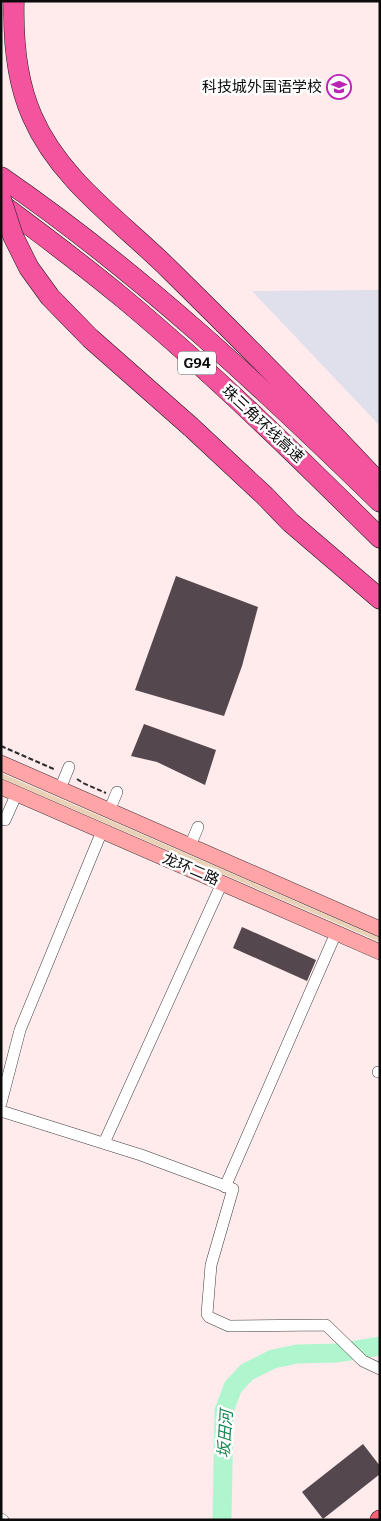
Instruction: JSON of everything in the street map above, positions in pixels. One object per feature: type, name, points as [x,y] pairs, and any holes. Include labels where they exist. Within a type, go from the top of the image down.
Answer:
[{"type":"highway","points":[[14,1],[14,41],[19,76],[32,116],[49,148],[70,176],[176,276],[340,441],[380,484]]},
{"type":"highway","name":"珠三角环线高速","points":[[1,177],[161,299],[304,428],[380,502]]},
{"type":"highway","points":[[1,198],[13,236],[25,260],[50,297],[90,338],[192,427],[290,522],[380,599]]},
{"type":"highway","name":"珠三角环线高速","points":[[1,204],[124,299],[284,443],[380,538]]},
{"type":"main road","name":"龙环二路","points":[[1,763],[380,928]]},
{"type":"main road","name":"龙环二路","points":[[1,787],[380,952]]},
{"type":"street","points":[[60,790],[69,767]]},
{"type":"street","points":[[5,820],[17,793]]},
{"type":"street","points":[[109,811],[114,793]]},
{"type":"street","points":[[190,846],[198,827]]},
{"type":"street","points":[[1,1103],[20,1030],[102,831]]},
{"type":"street","points":[[104,1143],[222,883]]},
{"type":"street","points":[[225,1187],[336,933]]},
{"type":"street","points":[[1,1112],[141,1155],[233,1189],[211,1265],[207,1314],[209,1317],[222,1324],[234,1326],[326,1325],[363,1361],[380,1369]]},
{"type":"path","points":[[1,746],[57,770]]},
{"type":"path","points":[[77,779],[83,783],[114,793]]},
{"type":"shaded area","points":[[380,290],[380,426],[252,291]]},
{"type":"shaded area","points":[[1,773],[380,938],[380,942],[1,778]]},
{"type":"building","points":[[176,576],[258,607],[242,666],[224,716],[135,690]]},
{"type":"building","points":[[144,724],[216,750],[205,785],[157,762],[131,756]]},
{"type":"building","points":[[242,927],[316,960],[307,981],[233,948]]},
{"type":"building","points":[[363,1444],[380,1466],[380,1474],[323,1519],[302,1492]]},
{"type":"waterway","name":"坂田河","points":[[222,1520],[224,1411],[233,1387],[247,1372],[273,1359],[297,1354],[338,1353],[380,1346]]},
{"type":"place","name":"科技城外国语学校","points":[[339,87]]}]
